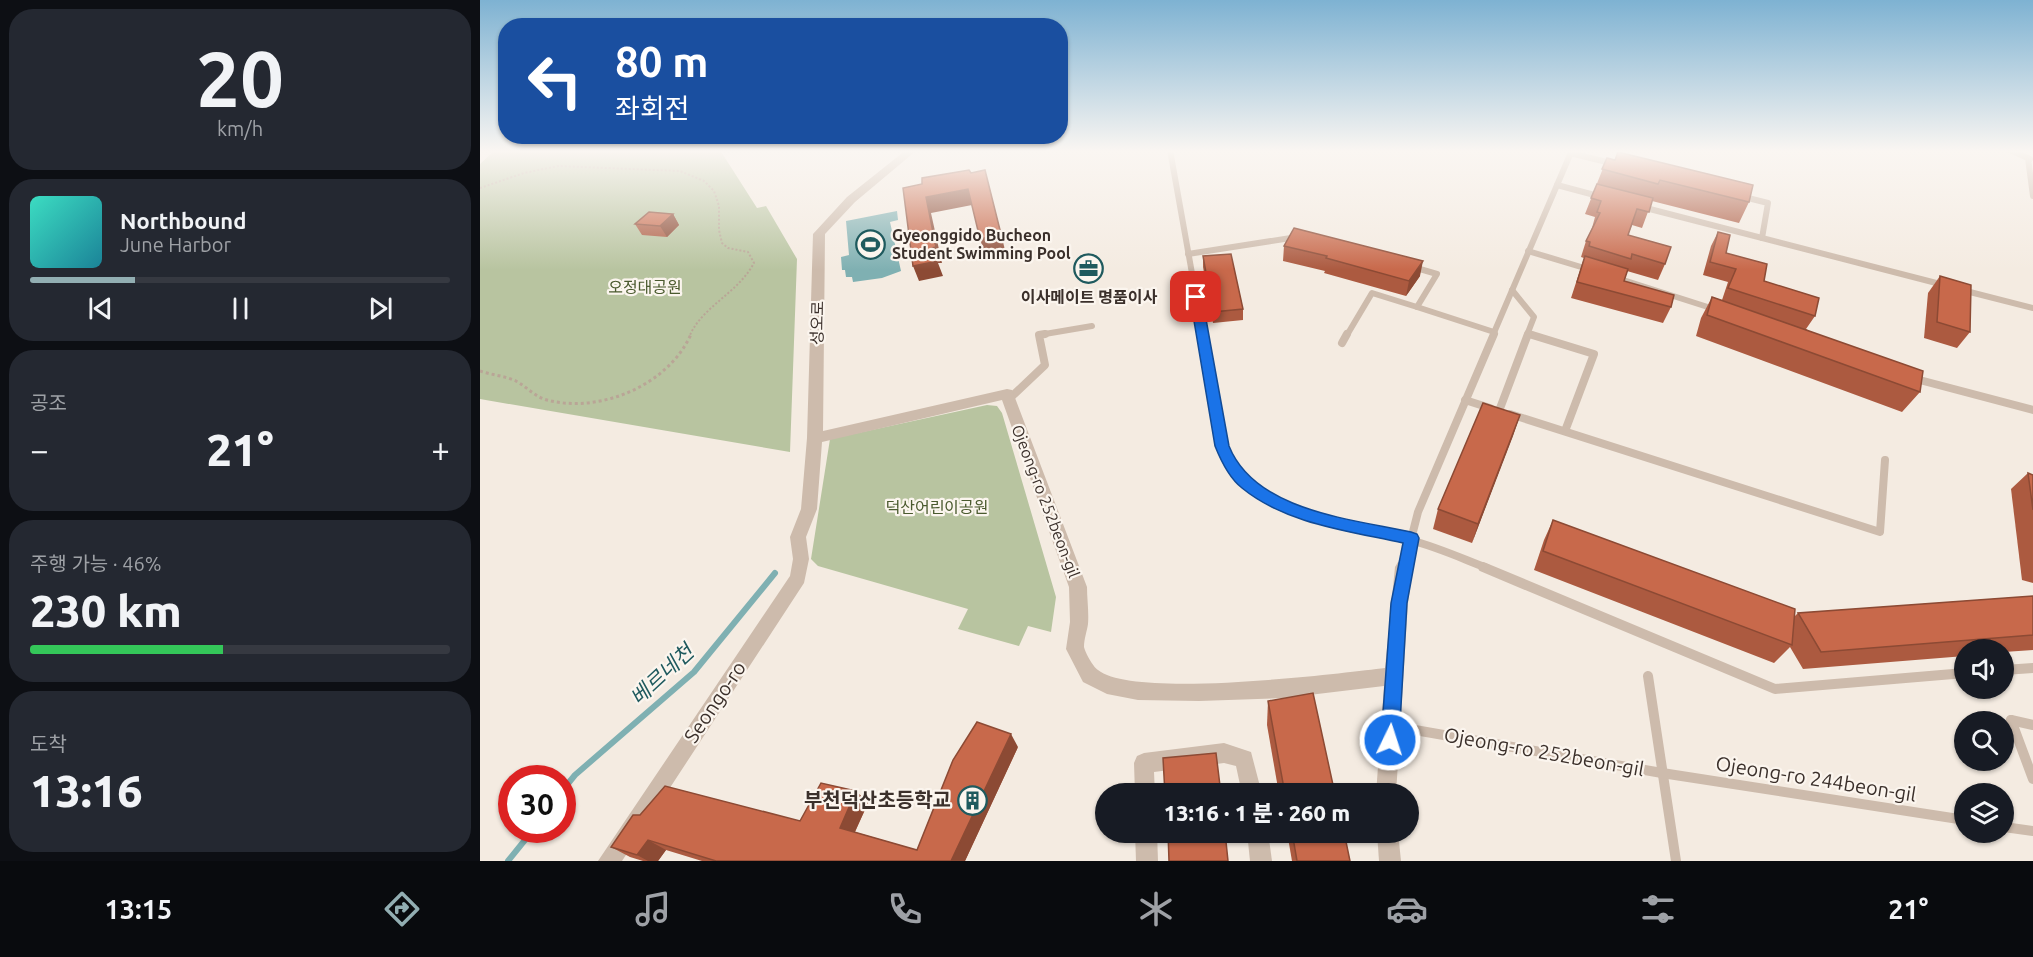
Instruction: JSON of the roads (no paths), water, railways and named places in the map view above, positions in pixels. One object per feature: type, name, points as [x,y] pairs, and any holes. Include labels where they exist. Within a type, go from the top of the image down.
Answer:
[{"type":"street","name":"성오로","points":[[815,438],[819,234],[833,216],[863,190]]},
{"type":"street","points":[[815,438],[1007,394],[1008,400]]},
{"type":"street","name":"Ojeong-ro 252beon-gil","points":[[1008,400],[1078,586],[1079,622],[1075,648],[1090,676],[1107,685],[1138,691],[1199,692],[1284,689],[1394,676]]},
{"type":"street","name":"Seongo-ro","points":[[609,861],[798,578],[801,560],[798,537],[809,509],[815,438]]},
{"type":"street","points":[[1387,783],[1399,603],[1404,567]]},
{"type":"street","points":[[1145,783],[1144,763],[1224,753],[1244,759],[1249,783]]},
{"type":"street","points":[[1146,843],[1147,861]]},
{"type":"street","points":[[1259,843],[1261,861]]},
{"type":"street","points":[[1388,843],[1390,861]]},
{"type":"lane","points":[[1177,190],[1222,446],[1228,462],[1246,484],[1283,506],[1332,522],[1411,538],[1775,689],[1954,674]]},
{"type":"lane","points":[[1404,567],[1418,512],[1555,190]]},
{"type":"lane","points":[[1577,190],[1614,200]]},
{"type":"lane","points":[[1733,194],[1768,203],[1761,238]]},
{"type":"lane","points":[[1636,206],[2033,308]]},
{"type":"lane","points":[[1188,254],[1303,236]]},
{"type":"lane","points":[[1528,251],[1597,272]]},
{"type":"lane","points":[[1404,265],[1437,274],[1417,307]]},
{"type":"lane","points":[[1608,275],[1721,312]]},
{"type":"lane","points":[[1498,411],[1534,317],[1512,290]]},
{"type":"lane","points":[[1342,343],[1372,293],[1494,332]]},
{"type":"lane","points":[[1008,400],[1046,365],[1039,335],[1092,326]]},
{"type":"lane","points":[[1529,334],[1594,354],[1565,432]]},
{"type":"lane","points":[[1899,375],[2033,410]]},
{"type":"lane","points":[[1466,400],[1880,532],[1885,460]]},
{"type":"lane","points":[[2014,669],[2033,668]]},
{"type":"lane","points":[[1648,676],[1676,861]]},
{"type":"lane","points":[[2033,725],[2011,720],[2033,779]]},
{"type":"lane","name":"Ojeong-ro 252beon-gil","points":[[1390,726],[1662,773]]},
{"type":"lane","name":"Ojeong-ro 244beon-gil","points":[[1662,773],[1954,818]]},
{"type":"lane","points":[[2014,828],[2033,831]]},
{"type":"water","name":"Gyeonggido Bucheon Student Swimming Pool","points":[[897,211],[898,220],[890,222],[901,271],[882,278],[853,282],[852,277],[846,277],[845,270],[842,270],[841,257],[849,255],[846,221]]},
{"type":"waterway","name":"베르네천","points":[[576,774],[694,672],[775,573]]},
{"type":"waterway","name":"베르네천","points":[[508,861],[523,843]]},
{"type":"place","name":"Gyeonggido Bucheon Student Swimming Pool","points":[[871,244]]},
{"type":"place","name":"이사메이트 명품이사","points":[[1089,269]]},
{"type":"place","name":"부천덕산초등학교","points":[[972,800]]},
{"type":"park label","name":"오정대공원","points":[[645,287]]},
{"type":"park label","name":"덕산어린이공원","points":[[937,507]]}]
